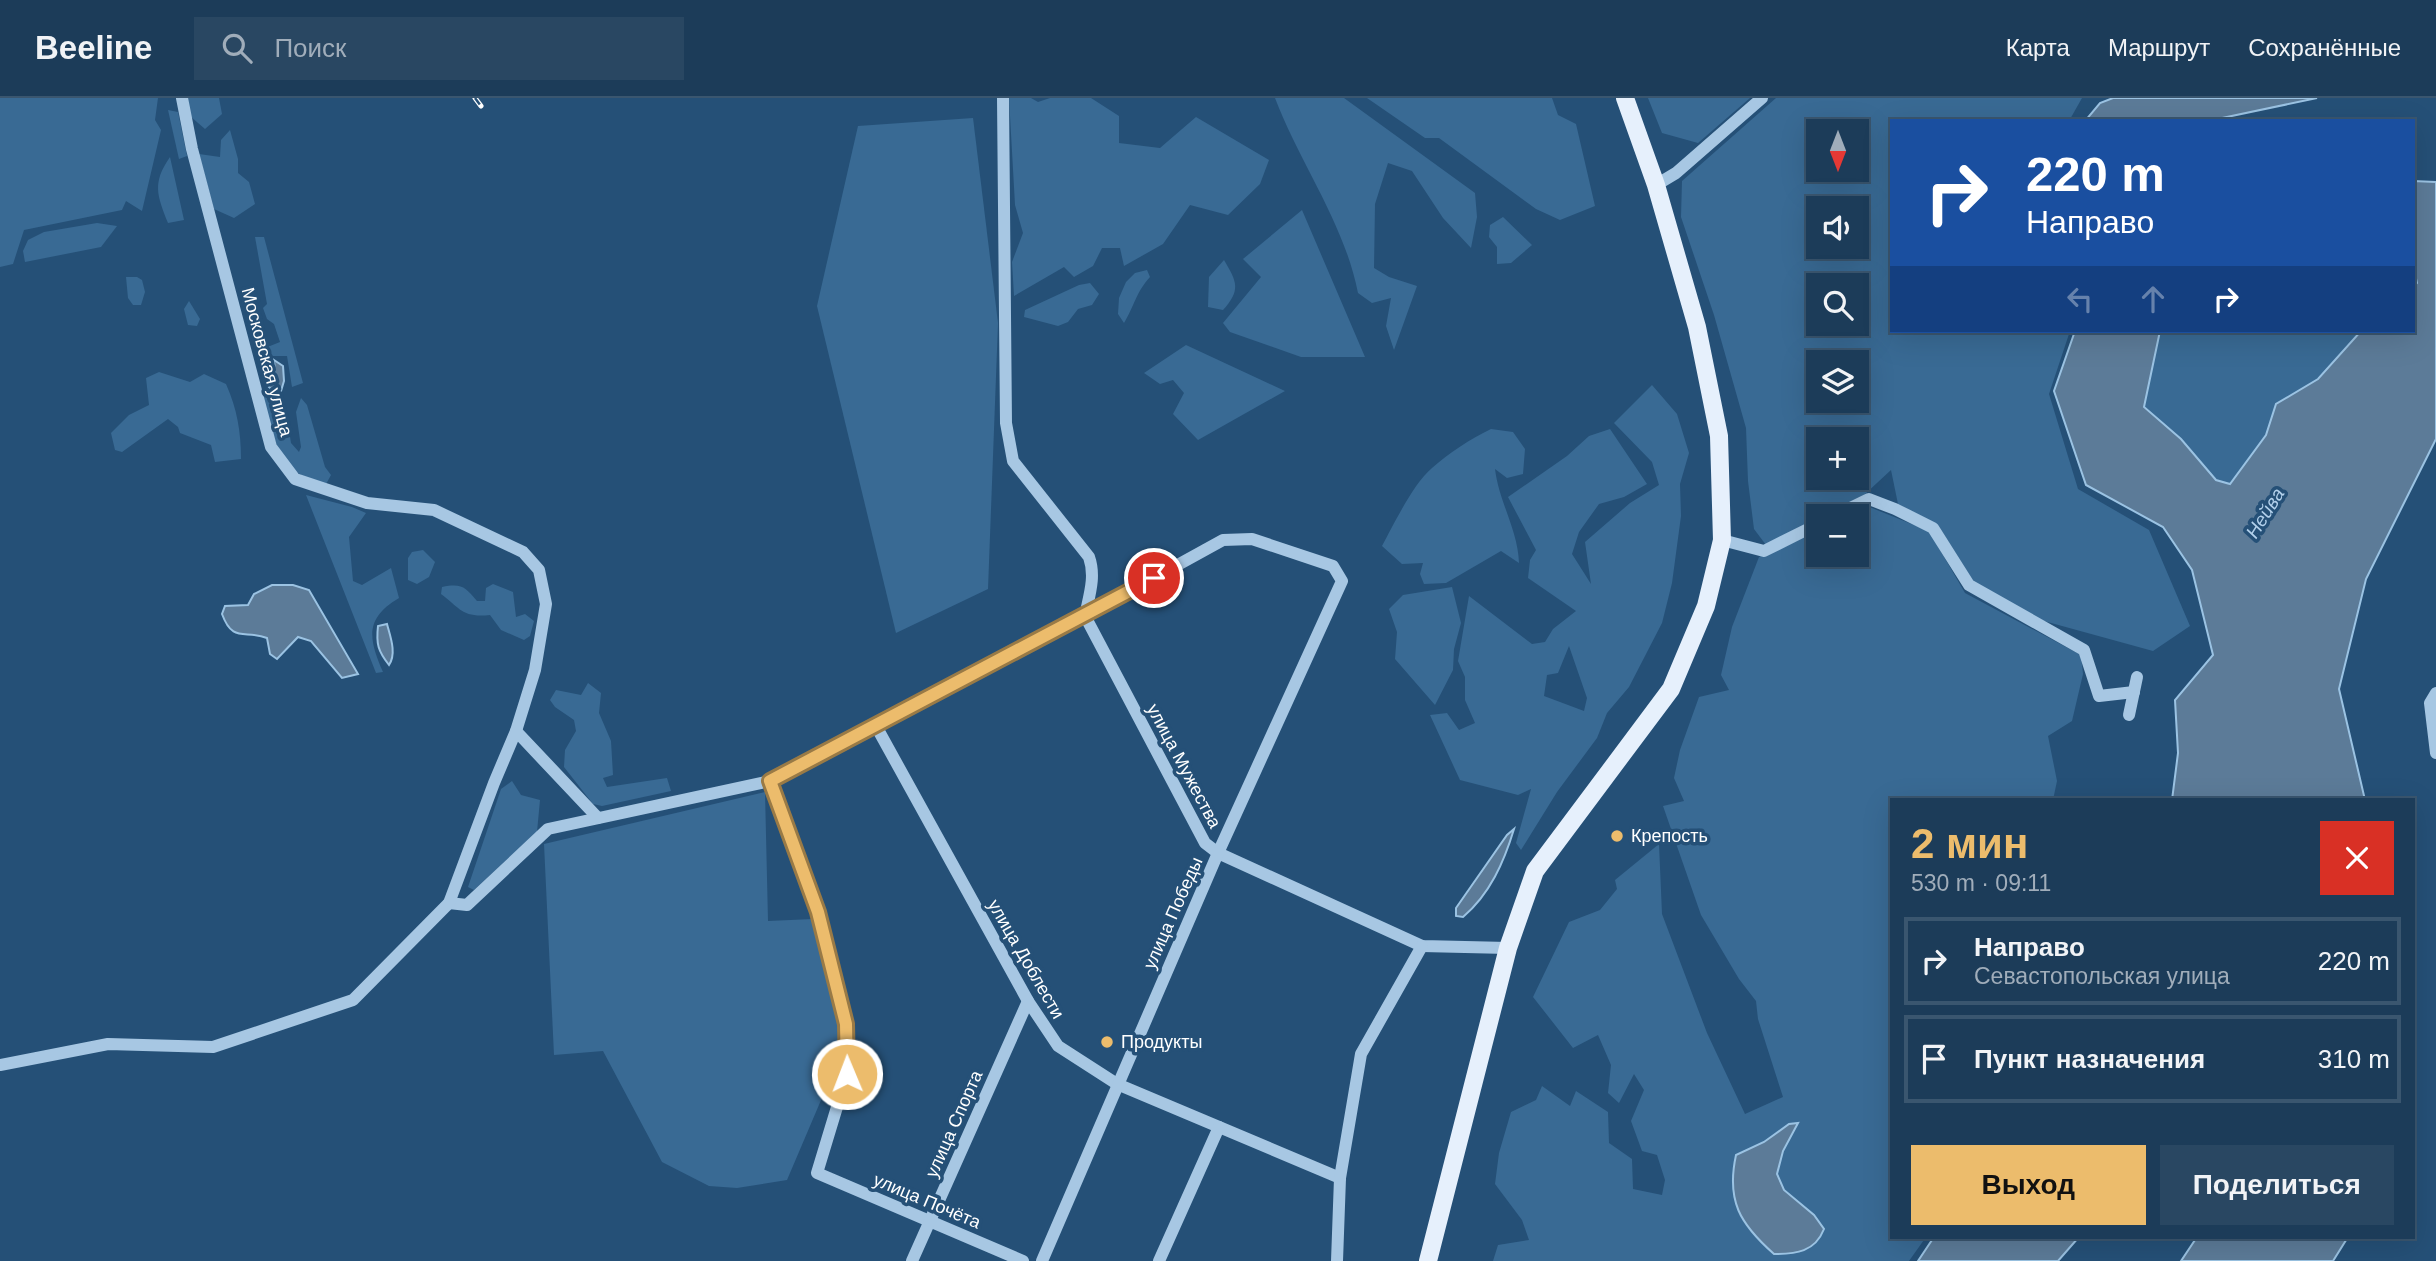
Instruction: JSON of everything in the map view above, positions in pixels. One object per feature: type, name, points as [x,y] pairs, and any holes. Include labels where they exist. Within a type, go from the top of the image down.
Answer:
[{"type":"main road","points":[[1428,1261],[1508,948],[1535,871],[1671,689],[1706,606],[1722,540],[1719,436],[1697,327],[1656,185],[1625,98]]},
{"type":"street","name":"Московская улица","points":[[182,98],[192,149],[271,447],[295,479],[367,503],[434,510],[523,552],[539,570],[547,604],[536,670],[516,731],[449,903]]},
{"type":"street","points":[[0,1065],[108,1044],[213,1047],[353,1000],[449,903],[467,905],[548,829],[770,781],[1085,616],[1093,579],[1093,567],[1089,557],[1013,461],[1006,423],[1003,98]]},
{"type":"street","points":[[1656,185],[1676,173],[1762,98]]},
{"type":"street","points":[[1859,504],[1869,499],[1933,528],[1969,585],[2084,650],[2099,696],[2134,692]]},
{"type":"street","points":[[1722,540],[1764,551],[1806,530]]},
{"type":"street","name":"улица Победы","points":[[1042,1261],[1218,853],[1342,581],[1333,566],[1252,539],[1223,540],[1085,616]]},
{"type":"street","name":"улица Мужества","points":[[1085,616],[1206,843],[1218,853],[1422,946],[1508,948]]},
{"type":"street","points":[[2129,715],[2137,677]]},
{"type":"street","points":[[2436,693],[2430,703],[2436,753]]},
{"type":"street","name":"улица Доблести","points":[[876,726],[1028,1002],[1058,1046],[1117,1084],[1340,1178]]},
{"type":"street","points":[[516,731],[598,818]]},
{"type":"street","name":"улица Почёта","points":[[770,781],[818,912],[846,1024],[847,1074],[817,1173],[1023,1261]]},
{"type":"street","points":[[1337,1261],[1340,1178],[1361,1054],[1422,946]]},
{"type":"street","name":"улица Спорта","points":[[912,1261],[1028,1002]]},
{"type":"street","points":[[1159,1261],[1219,1127]]},
{"type":"shaded area","points":[[0,98],[158,98],[155,120],[161,130],[142,211],[126,201],[122,210],[24,230],[13,264],[0,267]]},
{"type":"shaded area","points":[[188,98],[219,98],[222,114],[205,129],[190,116]]},
{"type":"shaded area","points":[[1009,98],[1031,98],[1038,102],[1050,98],[1091,98],[1119,116],[1119,143],[1160,148],[1196,117],[1269,160],[1260,184],[1228,215],[1190,205],[1163,244],[1124,266],[1120,248],[1102,248],[1093,266],[1074,277],[1064,267],[1014,296],[1012,262],[1023,233],[1015,205]]},
{"type":"shaded area","points":[[1275,98],[1344,98],[1475,193],[1477,217],[1471,248],[1443,218],[1412,171],[1388,163],[1375,204],[1374,268],[1389,277],[1417,286],[1394,350],[1386,326],[1391,298],[1372,303],[1358,293],[1343,242]]},
{"type":"shaded area","points":[[1367,98],[1552,98],[1558,115],[1576,124],[1595,206],[1560,220],[1536,209],[1439,138],[1425,138]]},
{"type":"shaded area","points":[[1648,98],[1750,98],[1698,143],[1662,133]]},
{"type":"shaded area","points":[[1776,98],[2082,98],[2070,119],[1890,119],[1890,333],[2069,333],[2049,394],[2078,489],[2149,530],[2190,626],[2153,651],[2033,618],[1974,582],[1938,525],[1898,504],[1891,470],[1864,495],[1846,504],[1806,504],[1806,524],[1766,545],[1754,529],[1748,481],[1746,428],[1714,315],[1681,217],[1682,181]]},
{"type":"shaded area","points":[[168,110],[178,112],[187,156],[179,159]]},
{"type":"shaded area","points":[[973,118],[998,323],[988,589],[896,633],[817,306],[858,126]]},
{"type":"shaded area","points":[[230,130],[238,159],[238,173],[249,182],[255,204],[234,218],[214,209],[199,154],[220,157],[221,140]]},
{"type":"shaded area","points":[[170,157],[184,220],[168,223],[158,189],[164,166]]},
{"type":"shaded area","points":[[1302,210],[1365,357],[1301,357],[1230,332],[1223,323],[1261,277],[1243,259]]},
{"type":"shaded area","points":[[1503,217],[1532,245],[1511,263],[1497,264],[1497,247],[1489,237],[1490,225]]},
{"type":"shaded area","points":[[97,223],[117,226],[101,247],[25,262],[23,251],[28,240],[44,232]]},
{"type":"shaded area","points":[[255,237],[264,237],[303,383],[292,387],[287,356],[271,356],[270,367],[255,352],[280,342],[274,324],[267,319],[263,308],[267,304]]},
{"type":"shaded area","points":[[1224,260],[1232,274],[1235,291],[1223,310],[1208,307],[1209,277]]},
{"type":"shaded area","points":[[1147,270],[1150,277],[1124,323],[1118,314],[1119,298],[1126,282],[1135,273]]},
{"type":"shaded area","points":[[126,277],[142,280],[145,292],[141,305],[133,305],[128,298]]},
{"type":"shaded area","points":[[1090,283],[1099,294],[1092,305],[1078,309],[1068,322],[1058,326],[1024,317],[1025,310],[1079,285]]},
{"type":"shaded area","points":[[189,301],[200,319],[197,326],[188,325],[184,309]]},
{"type":"shaded area","points":[[2160,333],[2359,333],[2318,379],[2276,404],[2266,435],[2230,484],[2216,480],[2181,439],[2144,407]]},
{"type":"shaded area","points":[[1186,345],[1285,391],[1198,440],[1173,414],[1184,393],[1173,380],[1160,384],[1144,373]]},
{"type":"shaded area","points":[[159,372],[190,382],[204,374],[226,384],[238,420],[241,459],[215,462],[211,445],[180,433],[178,427],[168,419],[122,452],[115,450],[111,433],[129,415],[149,405],[146,378]]},
{"type":"shaded area","points":[[1652,385],[1677,414],[1689,453],[1680,484],[1681,516],[1672,583],[1662,623],[1629,687],[1607,713],[1597,738],[1557,792],[1521,850],[1516,843],[1531,789],[1518,795],[1460,780],[1430,715],[1447,713],[1459,730],[1475,723],[1465,700],[1465,677],[1458,661],[1469,596],[1532,644],[1545,642],[1553,629],[1576,611],[1528,578],[1530,560],[1536,550],[1508,497],[1567,456],[1589,436],[1610,429],[1647,484],[1624,497],[1599,504],[1579,532],[1572,554],[1591,584],[1585,542],[1630,503],[1659,485],[1652,462],[1614,423]],"holes":[[[1569,646],[1587,698],[1584,711],[1544,696],[1547,675],[1558,673]]]},
{"type":"shaded area","points":[[268,390],[285,405],[291,443],[299,452],[301,447],[296,412],[301,398],[307,405],[325,467],[331,475],[325,486],[295,471],[283,458],[262,391]]},
{"type":"shaded area","points":[[1491,429],[1513,432],[1525,449],[1523,474],[1507,478],[1495,469],[1519,563],[1501,551],[1446,583],[1424,584],[1420,574],[1423,563],[1402,564],[1382,546],[1404,505],[1425,475],[1453,452]]},
{"type":"shaded area","points":[[306,495],[366,513],[349,537],[353,581],[362,585],[391,568],[399,598],[380,613],[373,630],[374,649],[383,672],[376,673]]},
{"type":"shaded area","points":[[1869,507],[1929,531],[1965,593],[2081,655],[2083,674],[2072,721],[2048,736],[2057,781],[2053,798],[1890,798],[1890,1239],[1925,1239],[1909,1261],[1493,1261],[1498,1245],[1529,1240],[1522,1220],[1495,1184],[1499,1153],[1511,1112],[1536,1100],[1542,1086],[1570,1106],[1576,1091],[1608,1112],[1609,1143],[1632,1159],[1633,1189],[1662,1195],[1665,1180],[1657,1155],[1642,1151],[1631,1121],[1644,1090],[1634,1074],[1619,1103],[1608,1093],[1611,1065],[1598,1035],[1573,1048],[1533,997],[1569,922],[1600,910],[1617,889],[1615,880],[1659,844],[1662,914],[1707,1033],[1745,1114],[1783,1097],[1758,1019],[1756,1001],[1739,979],[1701,915],[1663,806],[1684,801],[1674,778],[1680,750],[1699,697],[1729,690],[1721,675],[1732,627],[1759,557],[1806,535],[1806,567],[1869,567]],"holes":[[[1797,1123],[1783,1151],[1777,1174],[1784,1190],[1814,1215],[1824,1228],[1774,1254],[1750,1231],[1738,1211],[1735,1188],[1736,1155],[1764,1142],[1789,1124]]]},
{"type":"shaded area","points":[[423,550],[435,562],[429,577],[417,584],[408,580],[408,558],[412,552]]},
{"type":"shaded area","points":[[493,584],[513,592],[516,617],[525,614],[534,621],[530,636],[524,640],[501,630],[490,615],[467,613],[441,594],[442,587],[459,586],[466,589],[477,601],[485,601],[486,588]]},
{"type":"shaded area","points":[[1452,587],[1461,623],[1454,649],[1453,670],[1435,705],[1395,659],[1397,632],[1389,609],[1403,595]]},
{"type":"shaded area","points":[[588,683],[601,693],[599,713],[611,741],[613,775],[603,778],[607,787],[667,778],[671,791],[602,806],[593,804],[564,767],[565,750],[576,731],[574,720],[555,707],[550,700],[556,690],[581,695]]},
{"type":"shaded area","points":[[512,781],[521,795],[540,800],[537,832],[474,890],[468,887],[501,789]]},
{"type":"shaded area","points":[[765,792],[768,921],[813,919],[841,1028],[830,1079],[787,1180],[737,1188],[709,1186],[662,1162],[603,1051],[554,1055],[544,844]]},
{"type":"water","points":[[2113,98],[2317,98],[2217,119],[2087,119],[2100,103]]},
{"type":"water","name":"Нейва","points":[[2415,181],[2436,182],[2436,439],[2366,579],[2339,689],[2365,798],[2172,798],[2178,753],[2175,700],[2213,655],[2192,570],[2163,527],[2086,485],[2054,391],[2074,333],[2160,333],[2144,407],[2181,439],[2216,480],[2230,484],[2266,435],[2276,404],[2318,379],[2359,333],[2415,333]]},
{"type":"water","points":[[274,360],[283,366],[284,381],[281,391],[273,391],[268,386],[266,375],[275,373]]},
{"type":"water","points":[[272,585],[293,585],[309,590],[358,674],[342,678],[311,641],[298,637],[277,659],[270,654],[267,638],[240,634],[231,629],[222,614],[225,606],[248,605],[254,594]]},
{"type":"water","points":[[387,624],[393,650],[389,665],[380,651],[377,638],[378,626]]},
{"type":"water","points":[[1514,829],[1501,865],[1488,888],[1463,917],[1456,916],[1456,908]]},
{"type":"water","points":[[1798,1123],[1783,1151],[1777,1174],[1784,1190],[1814,1215],[1824,1229],[1815,1243],[1804,1250],[1774,1254],[1744,1222],[1735,1199],[1733,1171],[1736,1155],[1764,1142],[1789,1124]]},
{"type":"water","points":[[1933,1239],[2077,1239],[2058,1261],[1918,1261]]},
{"type":"water","points":[[2196,1239],[2347,1239],[2333,1261],[2181,1261]]},
{"type":"railway","points":[[475,98],[481,106]]},
{"type":"place","name":"Крепость","points":[[1617,836]]},
{"type":"place","name":"Продукты","points":[[1107,1042]]},
{"type":"route","points":[[847,1074],[846,1024],[818,912],[770,781],[1154,578]]}]
